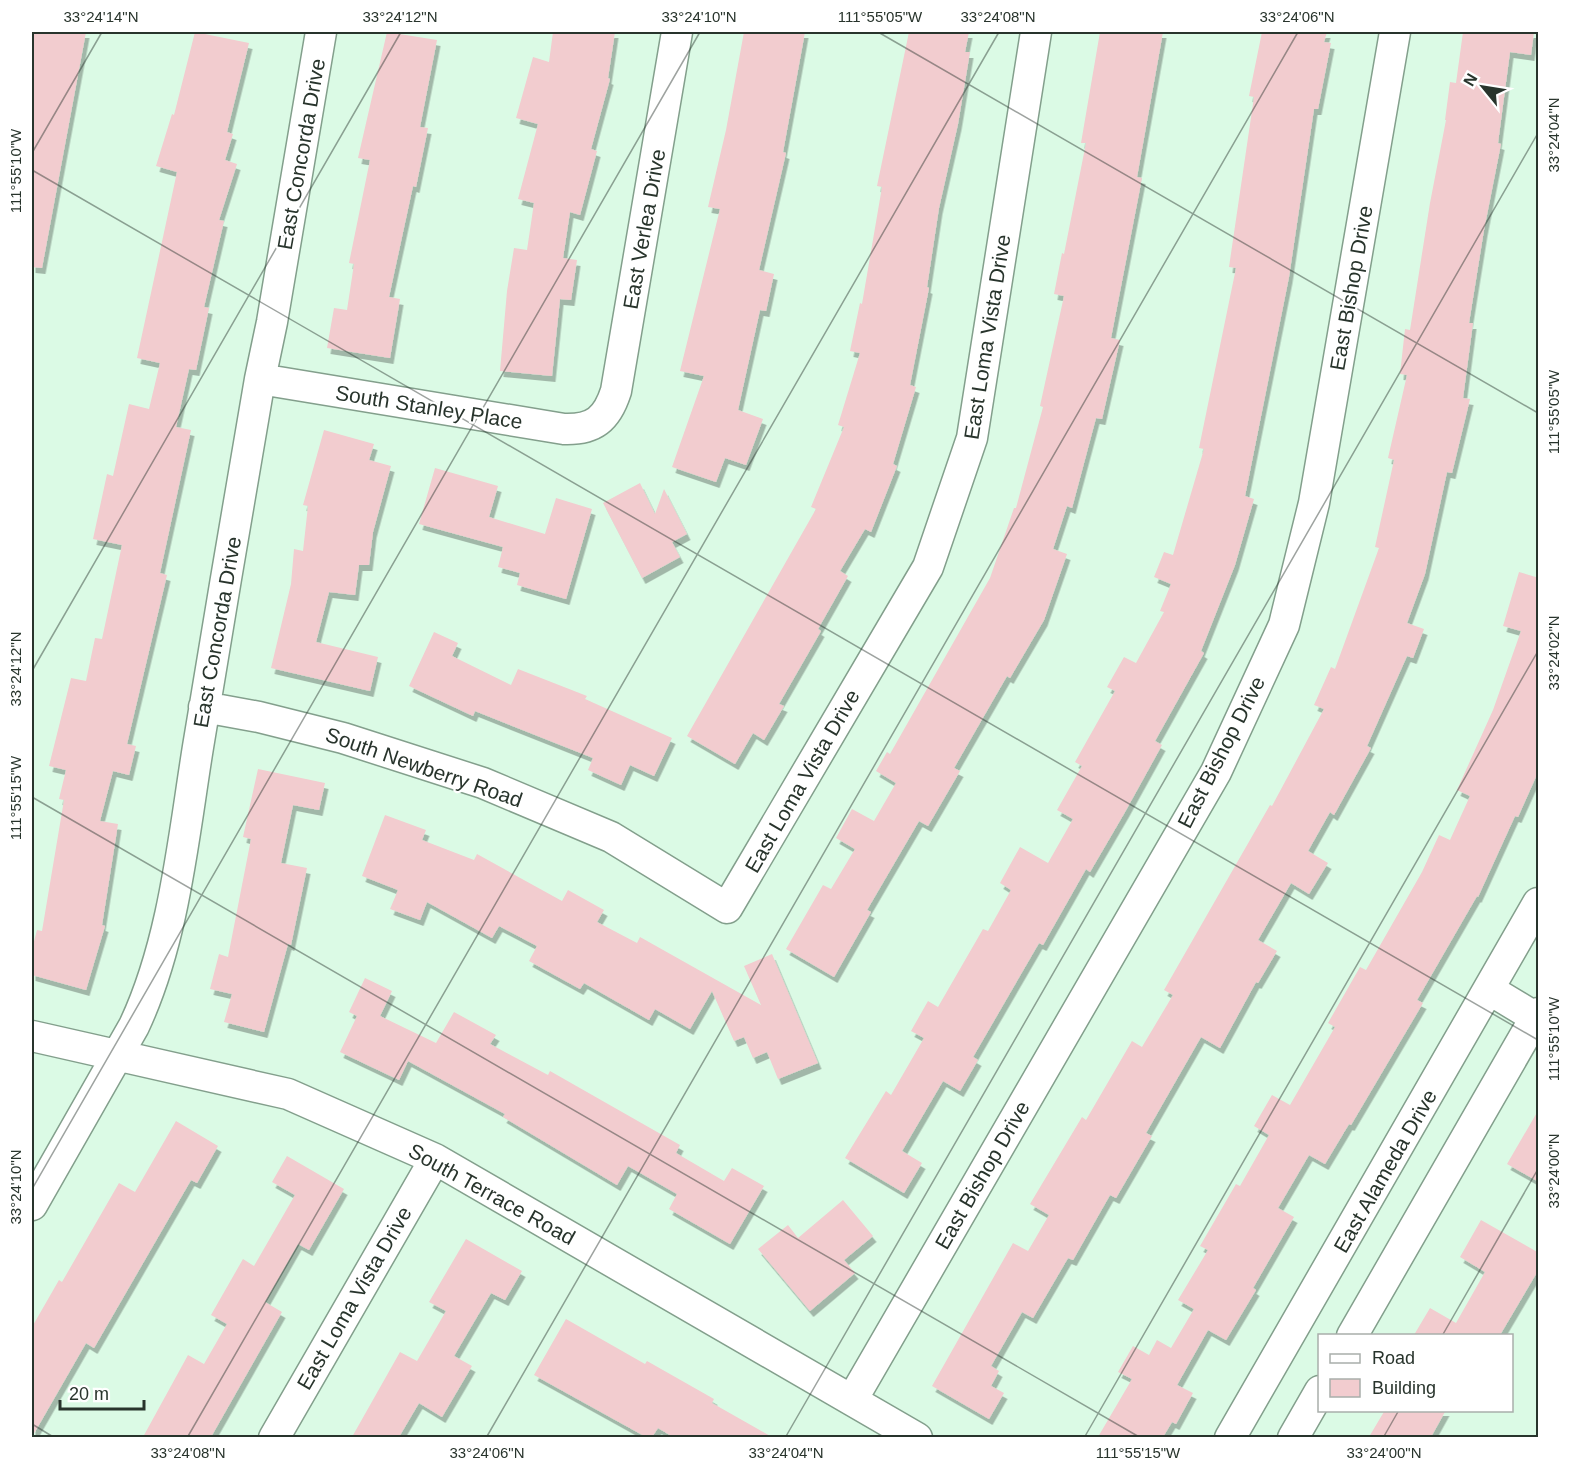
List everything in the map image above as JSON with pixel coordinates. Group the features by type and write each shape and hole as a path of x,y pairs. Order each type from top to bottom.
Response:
{"street":[{"name":"East Concorda Drive","path":"32,1205 145,1002 163,945 321,32"},
{"name":"East Verlea Drive","path":"598,422 606,413 616,391 677,32"},
{"name":"East Loma Vista Drive","path":"728,908 928,567 972,438 1036,32"},
{"name":"East Bishop Drive","path":"852,1400 1216,772 1284,625 1314,503 1395,32"},
{"name":"South Stanley Place","path":"260,379 564,429 587,428 598,422"},
{"name":"South Newberry Road","path":"204,707 343,738 483,783 610,837 728,908"},
{"name":"East Alameda Drive","path":"1230,1437 1539,903"},
{"path":"1353,1334 1538,1016 1490,990"},
{"name":"South Terrace Road","path":"32,1036 288,1094 435,1159 917,1437"},
{"name":"East Loma Vista Drive","path":"273,1437 435,1159"},
{"path":"1293,1437 1318,1394"}],"building":[{"path":"32,32 86,32 42,268 32,267"},
{"path":"195,32 249,43 227,132 233,134 225,160 237,164 219,220 224,221 204,307 209,308 196,370 189,369 176,427 191,430 160,573 167,575 127,744 136,746 129,775 113,771 100,821 118,824 102,925 105,926 86,990 32,975 32,949 37,930 42,931 64,800 59,799 66,770 49,766 71,678 86,681 95,638 102,639 122,545 93,539 107,474 113,476 129,404 149,409 160,363 137,358 177,172 156,166 172,114 174,115"},
{"path":"387,32 437,40 420,127 428,128 389,297 400,299 390,358 327,348 334,308 347,310 354,264 349,263 370,160 358,158"},
{"path":"553,32 615,32 608,78 610,79 591,149 597,151 580,215 570,212 563,258 577,260 571,300 560,299 552,376 500,371 507,291 514,248 527,250 534,203 518,199 538,124 516,118 533,57 549,62"},
{"path":"744,32 805,32 783,152 786,153 759,270 774,274 766,311 760,310 738,410 763,419 746,465 725,458 716,482 672,467 704,376 680,371 720,209 708,207 726,130"},
{"path":"909,32 969,32 965,52 970,52 958,124 939,208 927,287 929,288 910,385 916,387 893,464 897,466 871,532 865,529 840,571 848,576 818,629 821,631 779,704 784,706 764,740 753,733 735,764 687,736 816,509 811,507 844,427 838,425 860,353 850,351 860,303 862,304 882,187 877,186"},
{"path":"1100,32 1163,32 1137,177 1142,178 1111,338 1120,340 1102,419 1096,418 1072,508 1067,506 1053,549 1067,554 1044,620 1010,678 1007,676 954,768 960,771 928,826 919,821 867,910 871,912 834,977 786,949 823,885 831,889 855,849 836,838 852,809 874,821 896,783 876,771 887,752 890,754 990,578 1014,508 1016,508 1043,407 1040,406 1064,296 1054,294 1086,143 1081,143"},
{"path":"1262,32 1327,32 1324,42 1331,43 1318,109 1314,109 1289,277 1245,496 1254,499 1235,565 1201,651 1204,653 1155,741 1162,745 1125,812 1090,872 1086,869 1043,945 1039,943 973,1057 978,1060 960,1091 943,1081 902,1151 922,1163 904,1193 845,1158 886,1091 891,1095 924,1038 911,1031 928,1001 938,1007 983,929 988,931 1011,890 1000,883 1020,847 1048,863 1073,819 1057,810 1082,766 1075,762 1115,691 1107,687 1124,657 1136,663 1164,612 1160,611 1171,584 1154,577 1164,552 1173,555 1204,449 1199,448 1236,268 1229,267 1254,97 1249,96"},
{"path":"1463,32 1534,32 1531,55 1510,52 1498,143 1501,144 1469,323 1473,323 1463,398 1470,399 1452,473 1447,472 1425,574 1407,623 1424,629 1413,658 1407,656 1367,746 1371,748 1334,815 1330,812 1308,851 1328,863 1309,894 1291,883 1258,940 1277,951 1258,983 1256,982 1220,1048 1201,1037 1146,1133 1152,1136 1116,1198 1110,1195 1073,1260 1068,1258 1033,1318 1022,1312 991,1366 999,1371 991,1386 1004,1393 989,1419 932,1386 1013,1243 1028,1251 1049,1215 1030,1204 1082,1117 1086,1120 1132,1041 1142,1047 1173,995 1164,990 1270,805 1272,806 1324,709 1314,705 1331,667 1335,669 1379,548 1375,547 1394,460 1388,458 1407,375 1400,374 1405,329 1410,330 1446,120 1450,82 1456,83"},
{"path":"324,430 374,444 369,460 391,466 373,532 369,565 359,565 355,595 329,592 316,642 378,657 370,691 271,668 291,584 294,549 303,551 308,506 303,505"},
{"path":"435,468 498,486 489,517 545,534 556,498 592,509 566,599 517,585 520,573 498,567 503,547 419,524"},
{"path":"640,483 655,514 664,489 687,534 672,542 680,557 642,578 603,503"},
{"path":"1519,572 1539,578 1539,770 1518,817 1515,816 1478,897 1417,1000 1423,1003 1351,1125 1349,1124 1325,1164 1309,1155 1278,1208 1294,1217 1253,1288 1256,1290 1226,1340 1208,1330 1177,1385 1193,1393 1176,1424 1172,1422 1163,1437 1098,1437 1132,1379 1118,1372 1133,1346 1149,1355 1157,1340 1171,1348 1194,1309 1178,1300 1208,1250 1200,1246 1236,1184 1240,1186 1269,1135 1254,1126 1272,1095 1290,1105 1335,1027 1328,1023 1360,967 1366,970 1422,872 1439,835 1450,840 1470,796 1457,790 1493,710 1521,631 1503,626"},
{"path":"434,632 458,643 452,656 511,685 518,669 587,696 585,699 672,738 654,776 630,765 621,785 588,770 593,758 475,711 473,716 409,686"},
{"path":"258,769 325,783 319,810 293,805 281,863 307,868 291,945 288,944 264,1032 224,1022 232,994 210,989 219,954 228,957 251,839 243,837"},
{"path":"385,815 426,830 422,840 474,860 477,854 562,901 568,890 604,910 597,922 637,943 640,937 761,1005 744,966 772,954 818,1063 778,1079 767,1052 753,1058 744,1037 734,1041 712,991 690,1029 655,1009 649,1020 584,983 580,989 529,961 537,946 499,926 492,938 427,902 420,920 390,909 398,890 362,876"},
{"path":"365,978 392,991 380,1016 436,1043 454,1012 496,1035 490,1044 548,1075 550,1071 680,1145 676,1153 724,1181 732,1168 764,1186 730,1244 669,1209 677,1194 628,1166 617,1185 503,1117 505,1114 408,1061 399,1080 340,1052 357,1016 349,1012"},
{"path":"1539,1109 1539,1182 1507,1164"},
{"path":"176,1121 218,1146 197,1183 191,1180 94,1348 86,1343 32,1437 32,1327 59,1280 62,1282 119,1183 135,1192"},
{"path":"287,1156 344,1189 309,1250 298,1244 265,1302 282,1312 211,1437 143,1437 188,1355 204,1364 227,1324 211,1315 243,1259 254,1266 295,1195 272,1182"},
{"path":"843,1200 873,1236 844,1260 855,1273 810,1311 758,1249 788,1225 798,1238"},
{"path":"1481,1220 1539,1253 1539,1269 1501,1334 1415,1334 1430,1308 1456,1323 1485,1272 1460,1257"},
{"path":"466,1239 522,1271 505,1300 491,1293 454,1356 472,1366 442,1417 419,1403 399,1437 352,1437 400,1352 417,1361 446,1311 429,1302"},
{"path":"566,1319 645,1364 647,1361 714,1399 712,1403 772,1437 673,1437 658,1428 652,1437 646,1437 534,1375"},
{"path":"1384,1412 1445,1412 1431,1437 1369,1437"}]}
